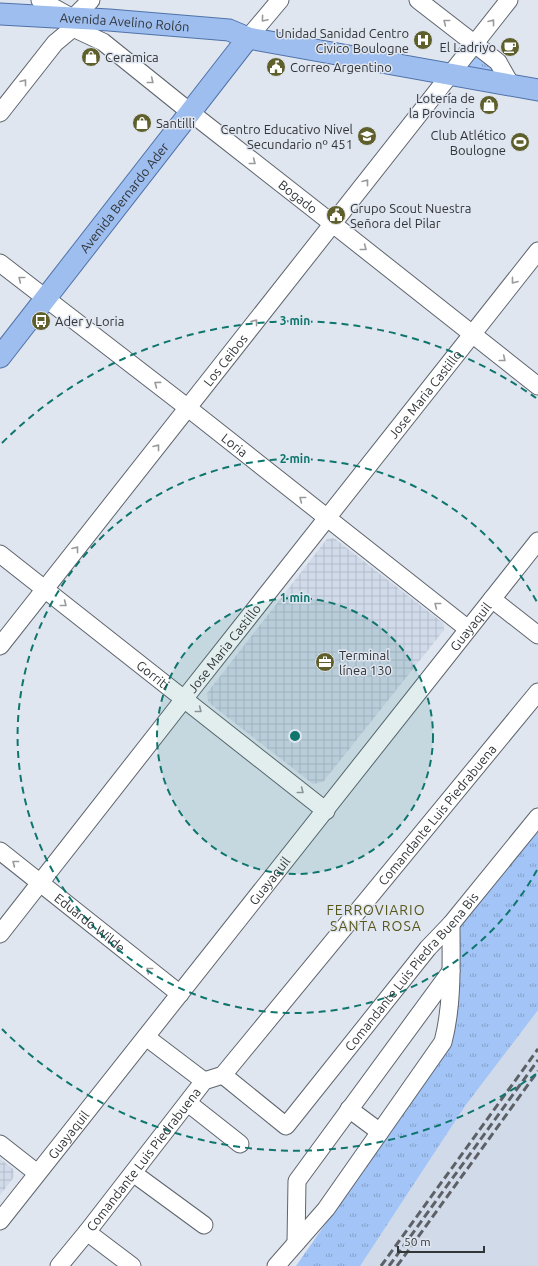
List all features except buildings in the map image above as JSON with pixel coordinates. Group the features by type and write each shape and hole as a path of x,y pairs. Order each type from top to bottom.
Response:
{"main road":[{"name":"Avenida Avelino Rolón","path":"0,14 226,41 248,38 538,90"},
{"name":"Avenida Avelino Rolón","path":"0,24 73,23"},
{"name":"Avenida Bernardo Ader","path":"0,357 248,38"}],"street":[{"name":"Bogado","path":"40,0 103,42 538,386"},
{"path":"0,113 91,0"},
{"path":"248,38 280,0"},
{"path":"418,0 498,62 511,85"},
{"name":"Los Ceibos","path":"0,646 509,0"},
{"name":"Jose Maria Castillo","path":"0,934 538,251"},
{"name":"Loria","path":"0,263 188,408 468,629"},
{"name":"Guayaquil","path":"0,1221 326,811 538,541"},
{"name":"Gorriti","path":"0,554 326,811"},
{"path":"492,599 538,635"},
{"name":"Comandante Luis Piedrabuena","path":"59,1266 204,1081 223,1075 538,692"},
{"name":"Comandante Luis Piedra Buena Bis","path":"223,1075 286,1126 428,948 450,924 538,817"},
{"name":"Eduardo Wilde","path":"0,851 180,994"},
{"path":"276,1266 326,1209 443,1042 447,1028 451,970 450,924"},
{"path":"296,1243 297,1181 451,970"},
{"path":"146,1037 204,1081"},
{"path":"188,1103 240,1144"},
{"path":"349,1109 380,1132"},
{"path":"0,1144 37,1173"},
{"path":"133,1173 204,1226"},
{"path":"87,1232 132,1266"}],"shaded area":[{"name":"Terminal línea 130","path":"334,538 443,623 444,630 323,782 313,784 208,702 207,693 327,539"},
{"path":"538,826 538,1266 296,1266 452,1043 461,921"},
{"path":"0,1159 13,1169 14,1177 0,1195"}],"green space":[{"path":"475,44 511,85 451,74"},
{"path":"538,829 538,1010 465,1106 360,1266 296,1266 452,1043 461,921"}],"railway":[{"path":"381,1266 538,1049"},
{"path":"389,1266 538,1060"},
{"path":"397,1266 538,1071"}],"place":[{"name":"Unidad Sanidad Centro Civico Boulogne","path":"423,40"},
{"name":"El Ladriyo","path":"510,47"},
{"name":"Ceramica","path":"91,57"},
{"name":"Correo Argentino","path":"276,67"},
{"name":"Lotería de la Provincia","path":"489,105"},
{"name":"Santilli","path":"142,123"},
{"name":"Centro Educativo Nivel Secundario nº 451","path":"367,136"},
{"name":"Club Atlético Boulogne","path":"520,142"},
{"name":"Grupo Scout Nuestra Señora del Pilar","path":"336,215"},
{"name":"Ader y Loria","path":"41,321"},
{"name":"Terminal línea 130","path":"325,662"}],"district":[{"name":"FERROVIARIO SANTA ROSA","path":"376,918"}]}
